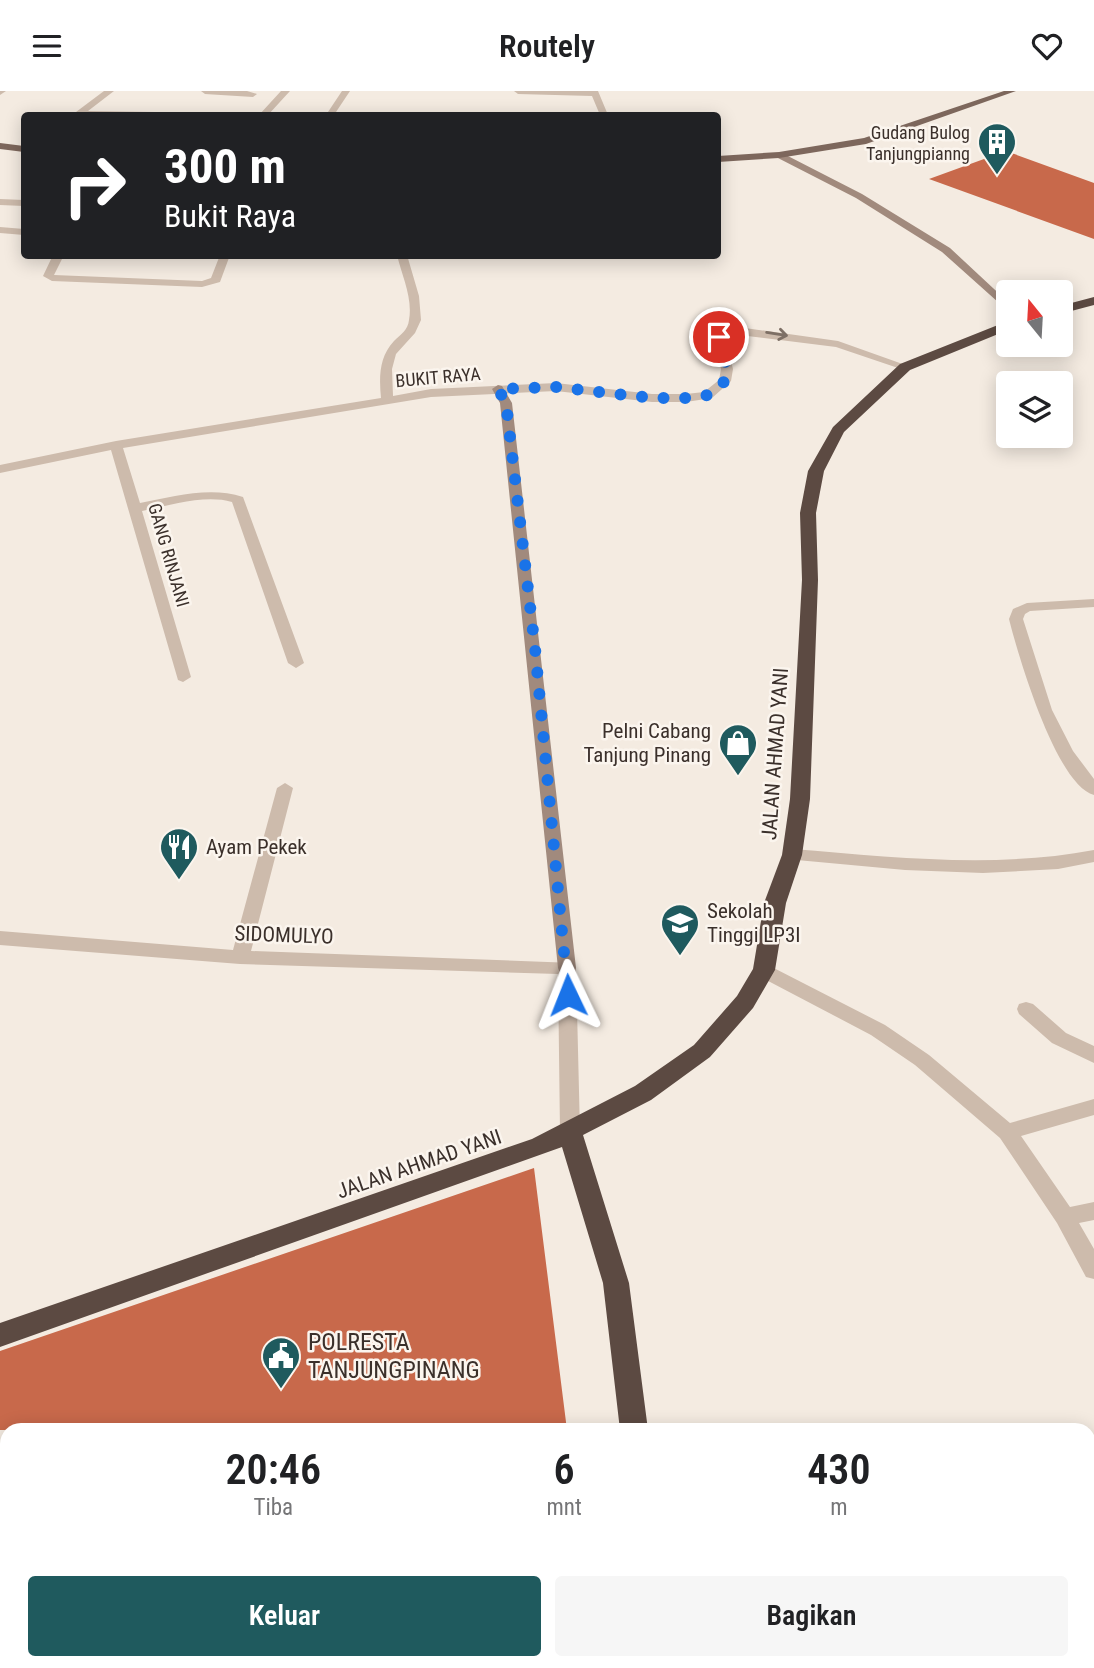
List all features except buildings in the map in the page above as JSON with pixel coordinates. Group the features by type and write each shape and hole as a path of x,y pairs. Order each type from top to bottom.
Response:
{"highway":[{"path":"1073,308 1092,304"},
{"name":"JALAN AHMAD YANI","path":"0,1335 122,1290 508,1159 570,1132 643,1093 702,1051 745,1002 764,970 775,903 792,855 800,799 810,580 808,513 816,471 838,430 905,367 996,330"},
{"path":"570,1132 616,1283 633,1423"}],"main road":[{"path":"721,159 779,155 866,141 1012,91"},
{"path":"0,146 21,149"}],"street":[{"path":"80,112 110,91"},
{"path":"205,91 253,94"},
{"path":"265,112 286,91"},
{"path":"332,112 346,91"},
{"path":"519,91 595,93 603,112"},
{"path":"779,155 859,195 946,250 996,297"},
{"path":"0,202 21,203"},
{"path":"1,230 21,232"},
{"path":"57,259 49,272 48,276 52,278 202,284 216,280 224,259"},
{"path":"387,399 385,379 388,358 397,344 412,331 416,319 416,306 403,259"},
{"name":"BUKIT RAYA","path":"0,469 116,445 431,393 556,387 652,398 708,395 725,381 727,369 719,337 728,331 738,330 838,344 905,367"},
{"path":"498,389 506,403 535,648 567,968 570,1132"},
{"name":"GANG RINJANI","path":"116,445 183,677"},
{"path":"136,508 230,495 238,501 296,663"},
{"path":"1094,603 1027,607 1018,612 1016,619 1036,694 1076,770 1094,790"},
{"path":"1076,770 1094,766"},
{"path":"240,957 285,788"},
{"path":"792,855 990,867 1030,867 1094,856"},
{"name":"SIDOMULYO","path":"0,938 240,957 567,968"},
{"path":"764,970 878,1030 922,1061 1007,1132 1065,1217 1094,1271"},
{"path":"1026,1009 1059,1038 1094,1055"},
{"path":"1007,1132 1094,1107"},
{"path":"1065,1217 1094,1212"}],"place":[{"name":"Gudang Bulog Tanjungpianng","path":"997,176"},
{"name":"Pelni Cabang Tanjung Pinang","path":"738,777"},
{"name":"Ayam Pekek","path":"179,881"},
{"name":"Sekolah Tinggi LP3I","path":"680,957"},
{"name":"POLRESTA TANJUNGPINANG","path":"281,1390"}],"route":[{"path":"568,995 535,648 506,403 498,389 556,387 652,398 708,395 725,381 727,369 719,337"}]}
